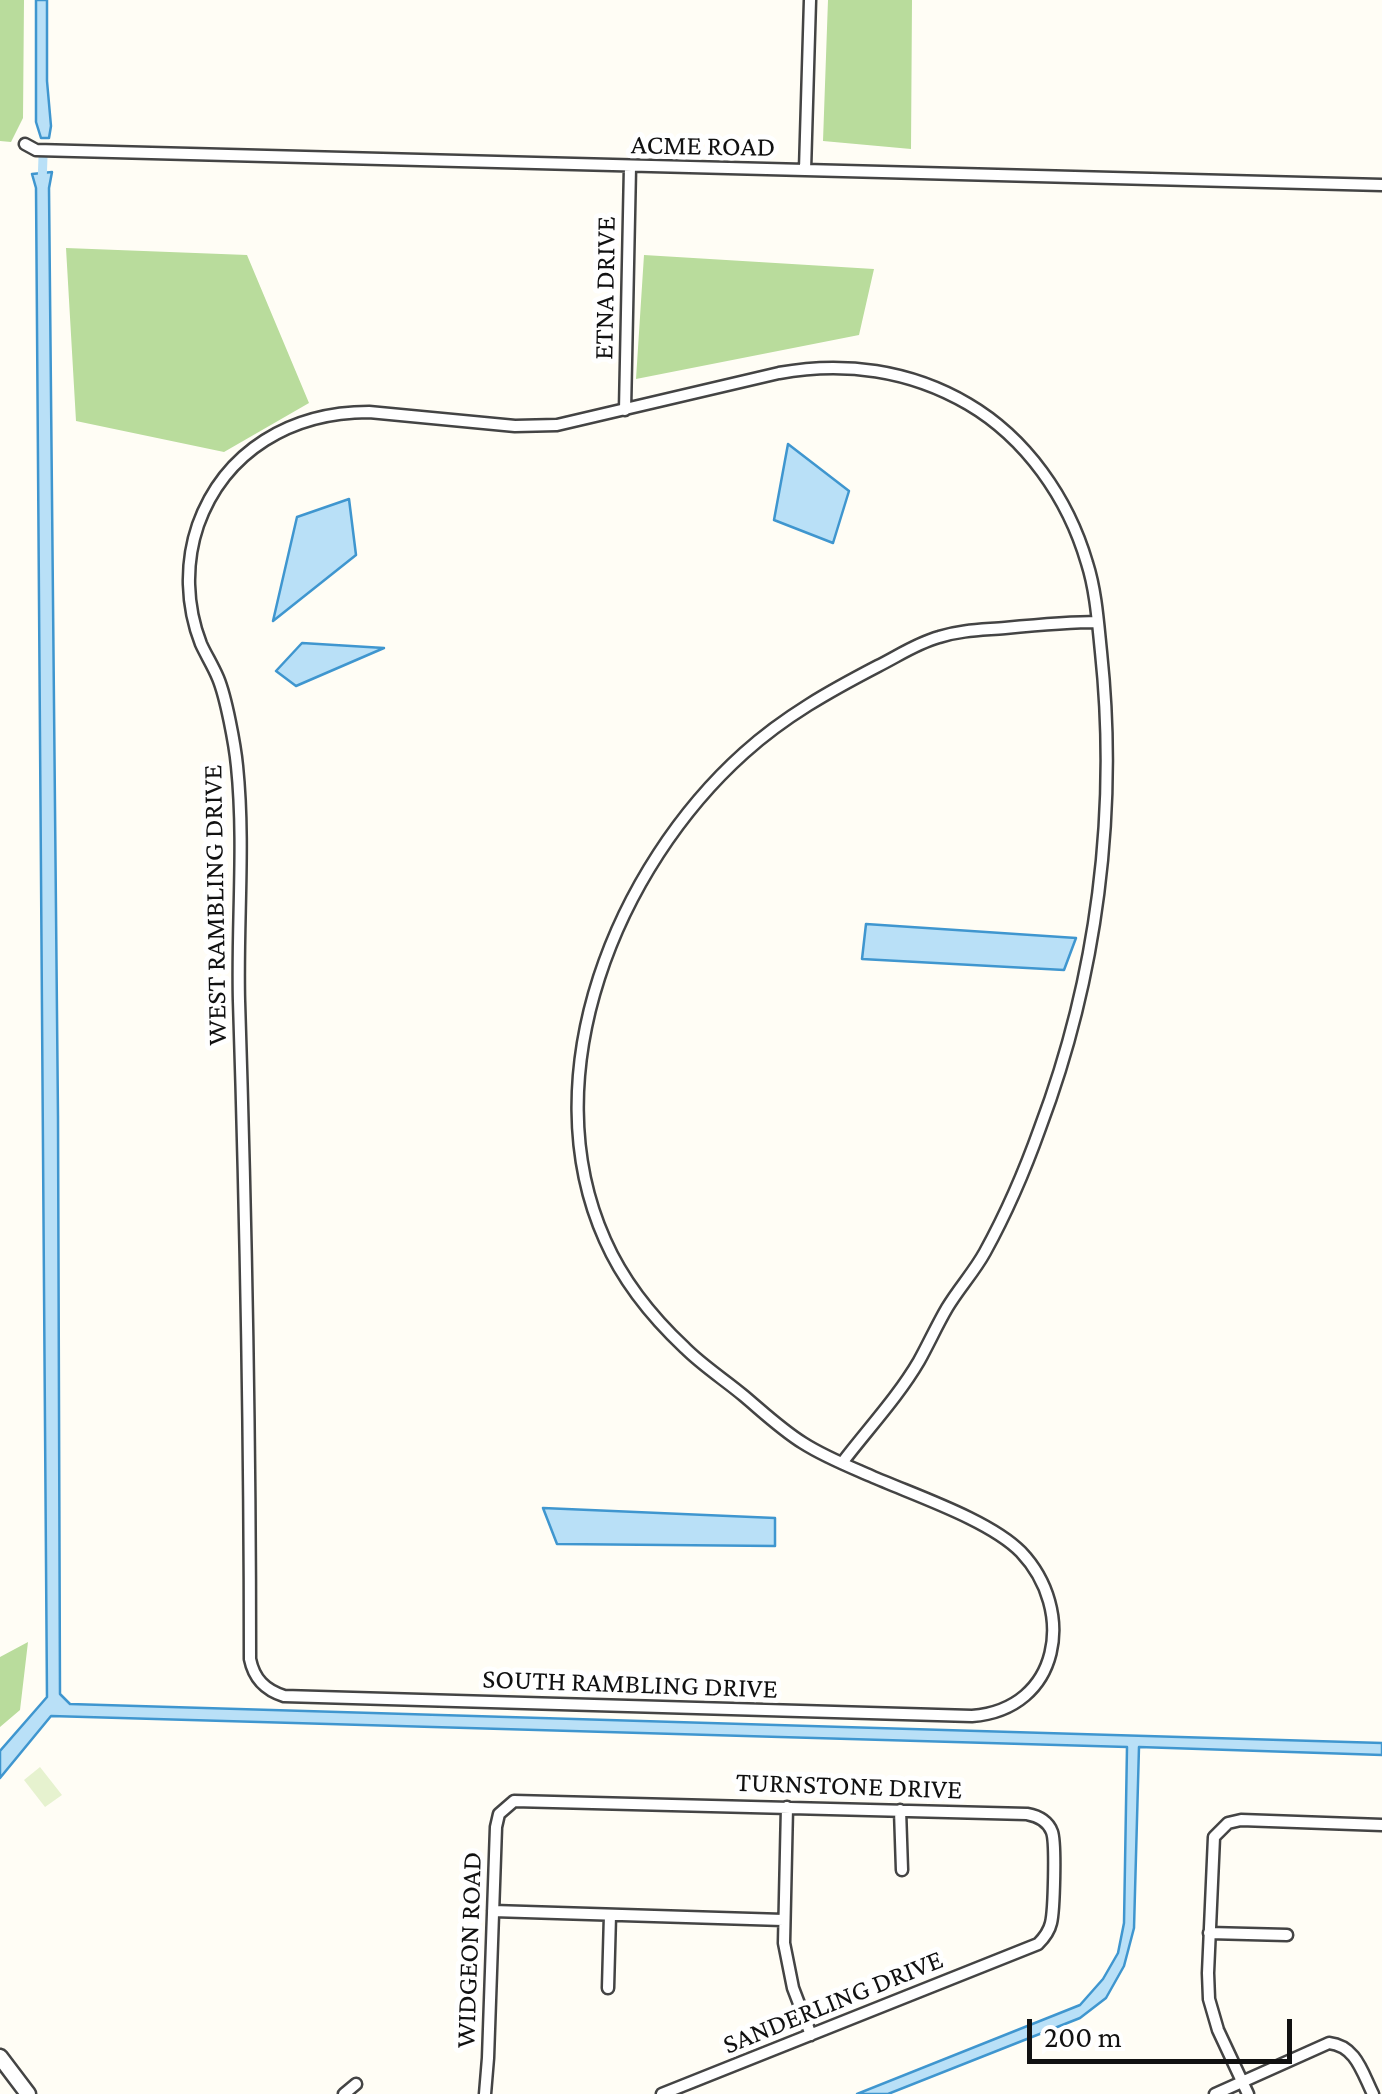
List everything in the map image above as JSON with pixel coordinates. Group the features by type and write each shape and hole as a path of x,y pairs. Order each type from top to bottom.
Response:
{"street":[{"path":"806,170 810,0"},
{"name":"ACME ROAD","path":"24,144 36,150 1382,185"},
{"name":"ETNA DRIVE","path":"625,410 630,167"},
{"name":"WEST RAMBLING DRIVE","path":"250,1651 239,990 240,822 235,752 219,680 199,640 190,599 190,559 198,525 217,488 250,451 279,432 318,417 369,412 540,426 573,422 778,373 857,368 933,386 979,410 1031,456 1069,519 1083,551 1098,622 1106,735 1104,828 1092,933 1070,1036 1036,1140 984,1253 940,1320 918,1364 842,1463"},
{"path":"842,1463 804,1444 773,1422 688,1351 654,1317 606,1242 586,1178 578,1109 583,1041 600,972 640,883 673,832 720,776 795,713 850,679 937,637 971,629 1098,622"},
{"name":"SOUTH RAMBLING DRIVE","path":"250,1651 251,1666 260,1682 277,1694 290,1696 972,1716 1004,1710 1030,1692 1047,1667 1054,1636 1048,1598 1025,1556 988,1528 842,1463"},
{"name":"TURNSTONE DRIVE","path":"503,1808 520,1800 1039,1817 1054,1838 1051,1923 1042,1940 1020,1952"},
{"path":"787,1807 787,1966 811,2035"},
{"name":"WIDGEON ROAD","path":"484,2094 496,1826 503,1808"},
{"path":"900,1810 902,1870"},
{"path":"1248,2094 1214,2018 1208,1986 1212,1844 1217,1832 1228,1823 1241,1820 1382,1825"},
{"path":"493,1912 784,1920"},
{"path":"608,1988 610,1915"},
{"path":"1209,1932 1287,1935"},
{"name":"SANDERLING DRIVE","path":"662,2094 1020,1952"},
{"path":"1215,2094 1322,2044 1336,2043 1352,2053 1372,2094"},
{"path":"0,2057 28,2094"},
{"path":"344,2094 356,2084"}],"green space":[{"path":"0,0 24,0 23,118 11,142 0,141"},
{"path":"828,0 912,0 911,149 823,141"},
{"path":"66,248 247,255 309,403 224,452 76,421"},
{"path":"644,255 874,269 859,335 636,379"},
{"path":"28,1642 20,1710 0,1727 0,1657"},
{"path":"40,1767 62,1795 45,1807 24,1780"}],"water":[{"path":"36,0 47,0 49,138 41,138 36,122"},
{"path":"52,172 49,188 60,1694 70,1704 1382,1743 1382,1755 1139,1747 1134,1928 1124,1966 1106,1998 1080,2018 888,2094 857,2094 1080,2005 1103,1979 1118,1953 1124,1923 1127,1747 51,1716 0,1778 0,1751 47,1697 36,188 32,174"},
{"path":"788,444 849,491 833,543 774,520"},
{"path":"349,499 356,555 273,621 297,517"},
{"path":"302,643 384,648 296,686 276,671"},
{"path":"866,924 1076,938 1064,970 862,959"},
{"path":"543,1508 775,1518 775,1546 557,1544"}],"waterway":[{"path":"42,184 43,157"}]}
